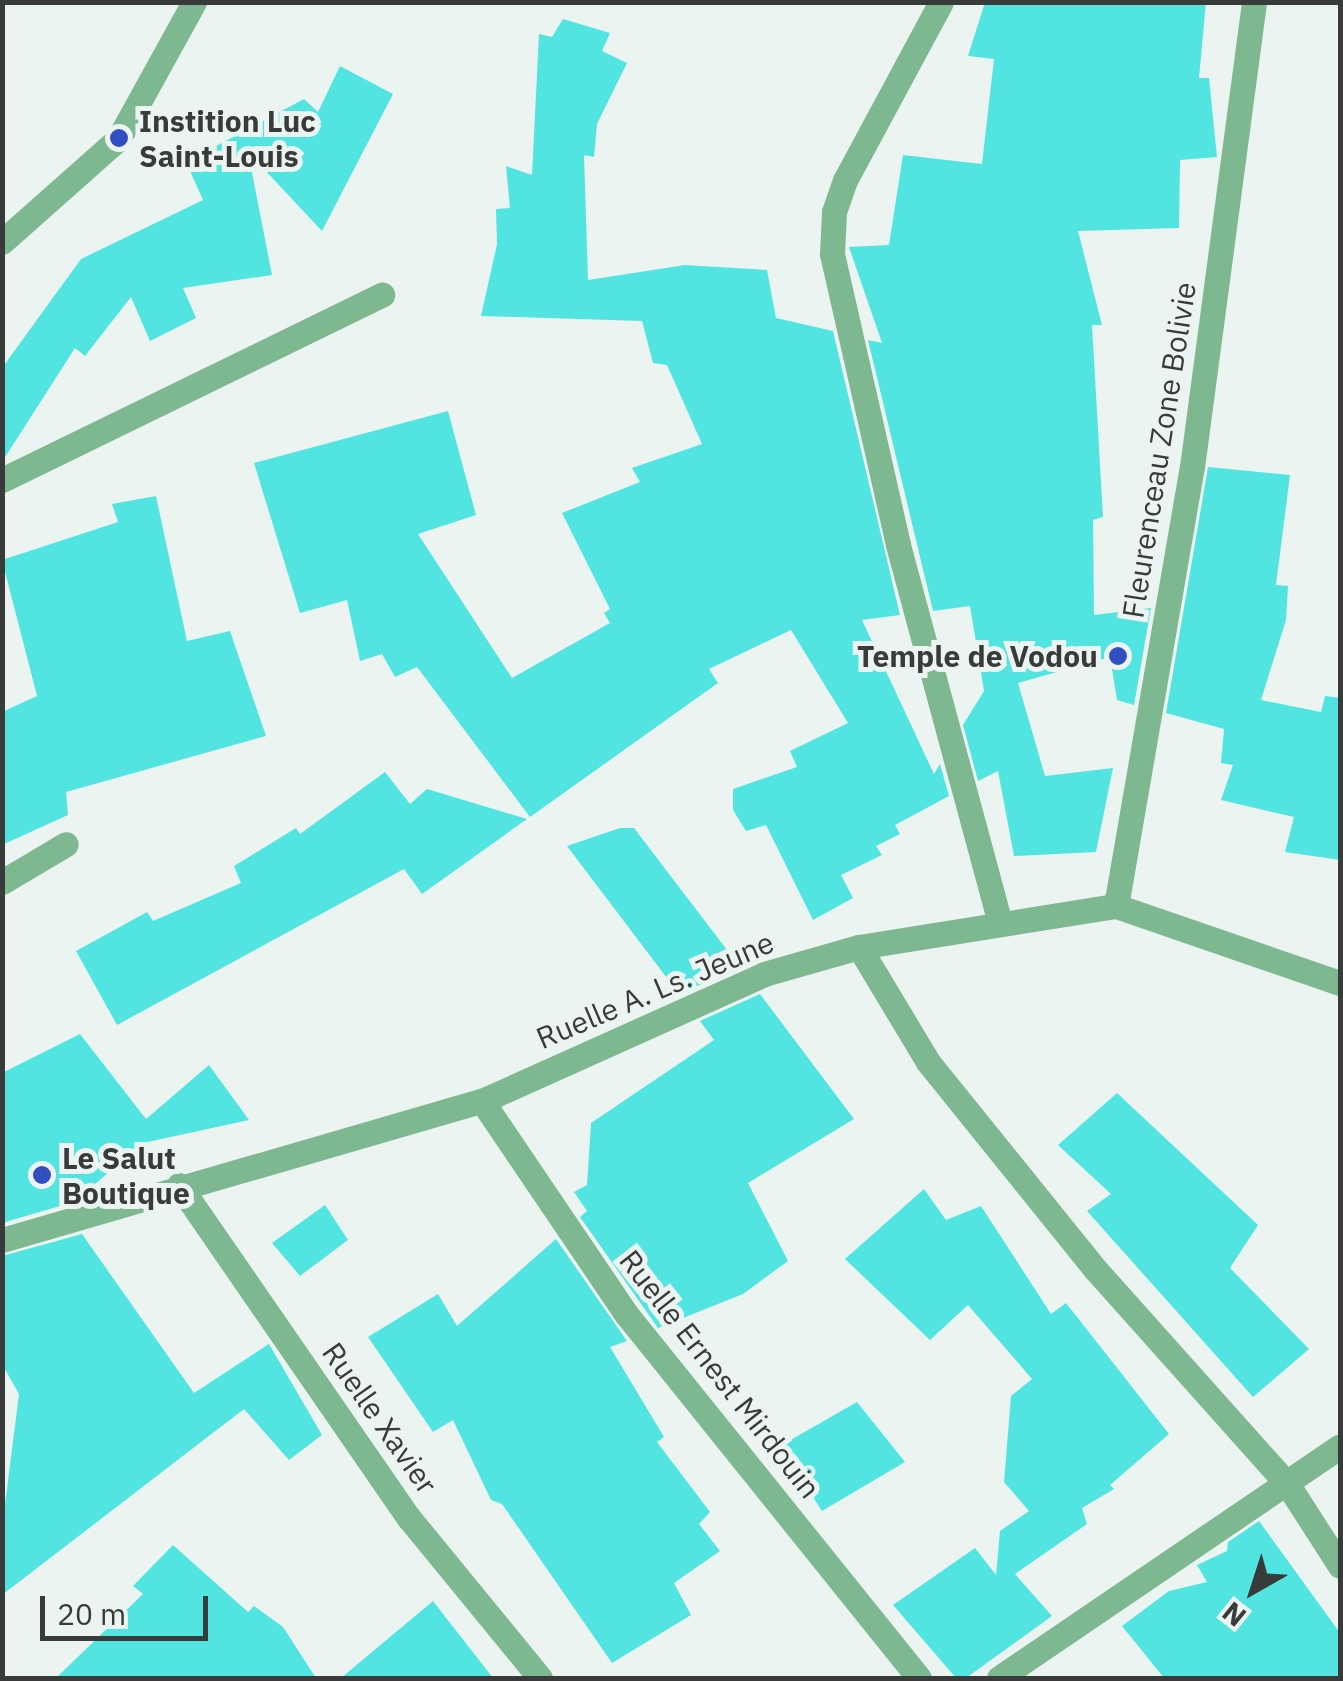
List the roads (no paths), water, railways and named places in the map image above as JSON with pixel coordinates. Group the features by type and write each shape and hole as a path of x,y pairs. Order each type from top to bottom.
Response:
{"street":[{"path":"2,242 119,138 194,2"},
{"path":"941,2 846,180 834,212 832,254 902,564 1000,924"},
{"name":"Fleurenceau Zone Bolivie","path":"1116,906 1192,466 1254,2"},
{"path":"2,480 382,295"},
{"path":"2,882 66,844"},
{"name":"Ruelle A. Ls. Jeune","path":"2,1240 482,1101 764,974 859,947 1116,906 1340,983"},
{"path":"859,947 940,1076 1095,1270 1288,1485 1340,1566"},
{"name":"Ruelle Ernest Mirdouin","path":"482,1101 627,1315 919,1678"},
{"name":"Ruelle Xavier","path":"180,1186 408,1518 540,1678"},
{"path":"998,1678 1288,1485 1340,1446"}],"place":[{"name":"Instition Luc Saint-Louis","path":"119,138"},
{"name":"Temple de Vodou","path":"1118,656"},
{"name":"Le Salut Boutique","path":"42,1175"}]}
